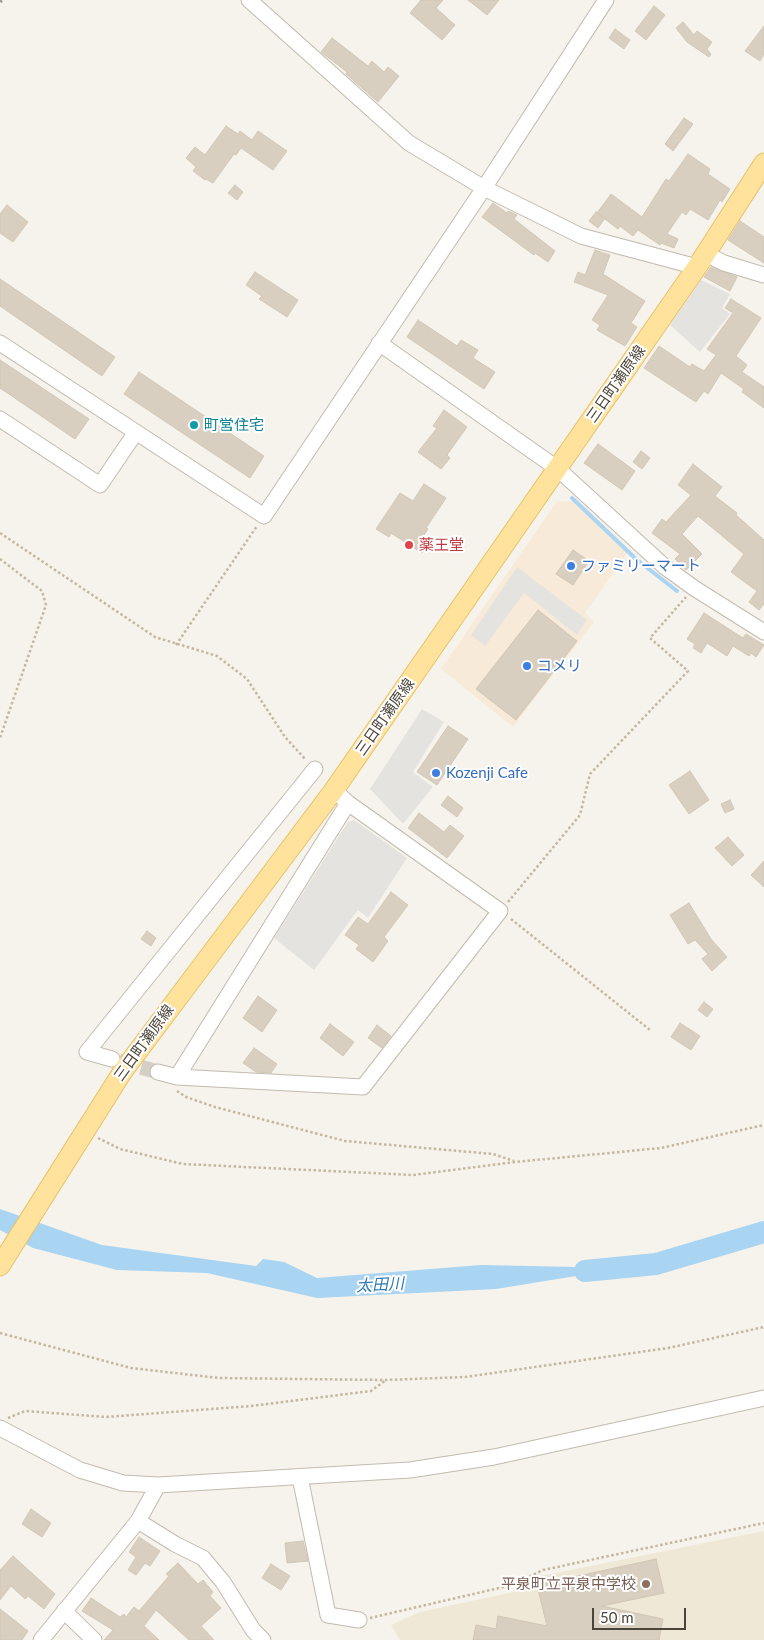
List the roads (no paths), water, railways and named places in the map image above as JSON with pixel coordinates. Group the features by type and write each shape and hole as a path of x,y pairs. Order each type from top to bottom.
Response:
{"main road":[{"name":"三日町瀬原線","path":"0,1266 74,1146 134,1056 334,790 702,260 764,163"}],"street":[{"path":"249,0 409,143 484,188 581,236 724,263 764,275"},
{"path":"0,343 264,516 484,188 606,0"},
{"path":"379,343 558,469 666,567 694,588 764,632"},
{"path":"0,419 100,485 136,432"},
{"path":"112,1058 87,1052 315,769"},
{"path":"158,1072 177,1077 363,1087 500,911 348,803 334,790"},
{"path":"177,1077 348,803"},
{"path":"0,1428 80,1470 123,1483 158,1485 410,1470 494,1457 764,1398"},
{"path":"300,1477 328,1615 359,1620"},
{"path":"41,1640 138,1521 158,1485"},
{"path":"138,1521 175,1544 203,1558 223,1582 253,1630 263,1640"},
{"path":"64,1611 94,1640"}],"water":[{"path":"0,1209 102,1245 256,1266 263,1259 284,1262 317,1278 481,1265 625,1268 496,1289 317,1298 207,1273 117,1270 33,1248 0,1230"}],"waterway":[{"path":"572,498 636,559 677,591"},
{"name":"太田川","path":"585,1271 656,1264 764,1232"}],"tunnel":[{"path":"119,1061 158,1072"}],"place":[{"name":"町営住宅","path":"194,425"},
{"name":"薬王堂","path":"409,545"},
{"name":"ファミリーマート","path":"571,566"},
{"name":"コメリ","path":"527,666"},
{"name":"Kozenji Cafe","path":"436,773"},
{"name":"平泉町立平泉中学校","path":"646,1584"}]}
